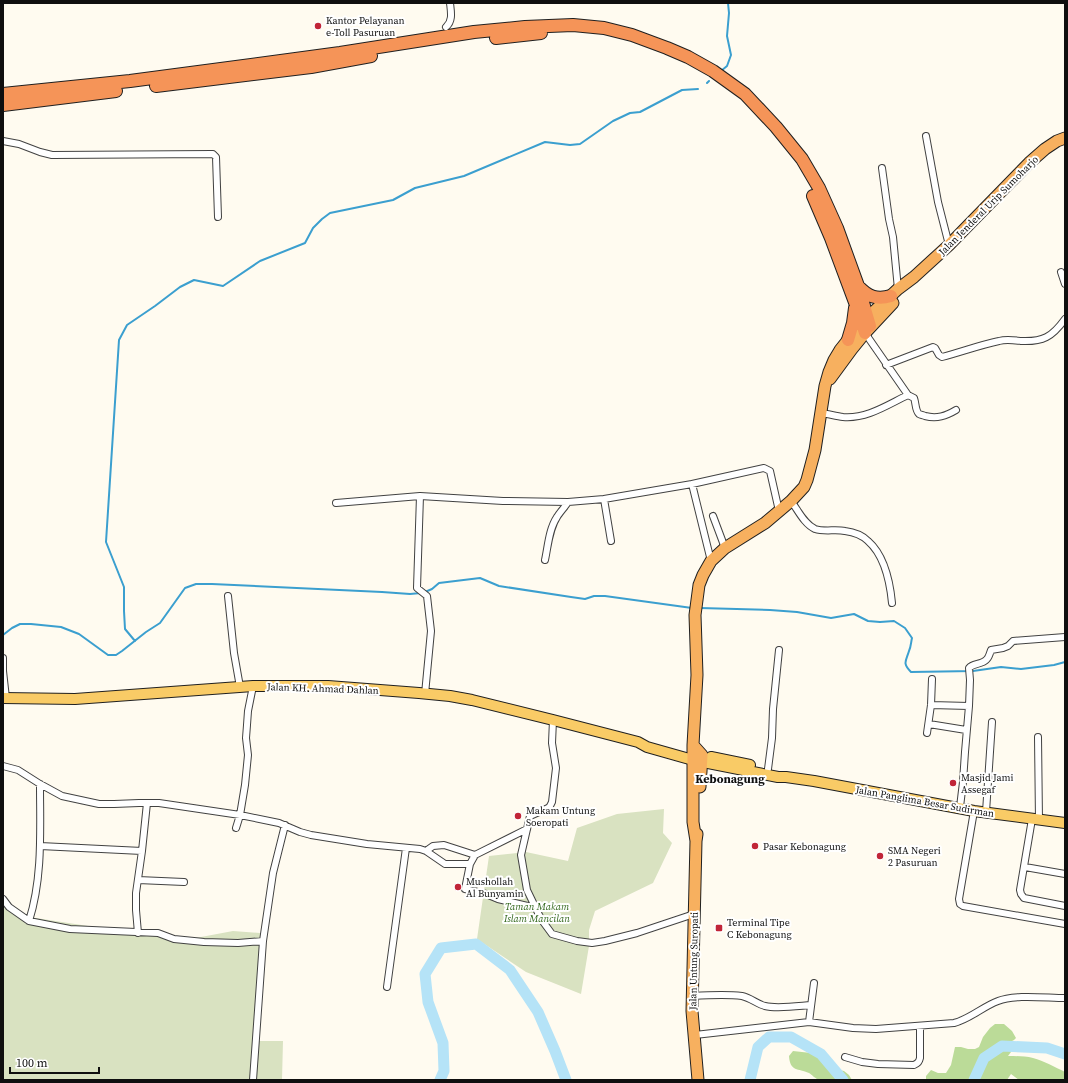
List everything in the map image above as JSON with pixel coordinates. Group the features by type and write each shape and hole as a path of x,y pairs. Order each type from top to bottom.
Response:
{"highway":[{"path":"3,94 130,81 340,53 474,32 524,27 573,25 604,28 632,35 688,57 713,71 745,94 776,127 802,159 819,188 837,228 858,286 866,325"},
{"path":"3,105 311,67 448,43 563,32 582,32 618,38 670,57 694,68 712,79 743,103 766,125 794,160 808,183 831,238 856,305 866,325"},
{"name":"Jalan Jenderal Urip Sumoharjo","path":"825,386 866,325 895,292 949,245 1029,163 1046,149 1065,138"},
{"name":"Jalan Jenderal Urip Sumoharjo","path":"697,755 695,616 699,585 711,560 725,548 765,523 791,501 804,487 815,450 825,386 834,360 848,340 894,303 914,277"},
{"path":"858,286 863,292 877,298 885,297 895,292"},
{"path":"848,340 856,305"},
{"name":"Jalan Untung Suropati","path":"697,755 699,822 696,841 692,1011 698,1080"}],"main road":[{"name":"Jalan KH. Ahmad Dahlan","path":"4,698 81,698 253,686 328,686 425,694 472,700 638,742 648,741 697,755"},
{"name":"Jalan Panglima Besar Sudirman","path":"697,755 778,771 786,777"},
{"name":"Jalan Panglima Besar Sudirman","path":"697,755 769,776 814,781 960,807 974,811 1065,823"}],"street":[{"path":"446,28 450,24 451,18 450,3"},
{"path":"926,136 938,202 949,245"},
{"path":"3,140 52,155 213,154 216,157 218,217"},
{"path":"882,168 894,243 895,292"},
{"path":"1060,272 1065,284"},
{"path":"886,365 933,347 942,357 1000,341 1038,340 1045,338 1058,329 1065,319"},
{"path":"866,325 886,365 908,395 914,398 917,412 921,415 935,418 956,410"},
{"path":"821,413 844,417 864,415 908,395"},
{"path":"336,503 420,496 503,501 568,502 604,499 692,484 764,468 770,471 772,476 779,511"},
{"path":"692,484 711,560"},
{"path":"420,496 417,588 427,596 431,631 425,694"},
{"path":"604,499 611,541"},
{"path":"791,501 808,525 815,529 845,531 860,535 867,540 878,555 887,575 892,603"},
{"path":"545,560 556,518 568,502"},
{"path":"713,516 725,548"},
{"path":"228,596 234,653 240,687"},
{"path":"960,807 969,706 969,671 971,666 985,661 991,650 1008,646 1013,641 1065,637"},
{"path":"768,769 779,650"},
{"path":"3,658 4,698"},
{"path":"927,733 931,705 932,680"},
{"path":"236,828 240,815 245,785 248,755 246,738 248,712 253,686"},
{"path":"931,705 969,706"},
{"path":"553,720 552,743 556,768 552,802 548,808 530,816 521,855 527,890 541,919 552,934 577,941 592,943 605,942 631,935 694,914"},
{"path":"986,812 992,722"},
{"path":"929,724 966,730"},
{"path":"1038,737 1036,819 1020,890 1024,898 1065,906"},
{"path":"3,766 18,770 62,796 99,804 159,803 240,815 285,825 311,835 426,851 445,864 470,864"},
{"path":"29,920 37,891 40,846 40,784"},
{"path":"138,933 136,893 147,803"},
{"path":"974,811 959,899 960,904 962,906 1065,924"},
{"path":"253,1080 263,941 274,868 285,825"},
{"path":"527,829 475,855 470,864 465,889 536,908"},
{"path":"426,851 434,846 444,845 475,855"},
{"path":"40,846 142,851"},
{"path":"387,987 406,848"},
{"path":"1025,866 1065,874"},
{"path":"138,880 184,882"},
{"path":"3,899 9,907 29,920 70,929 158,933 174,939 204,942 238,943 263,941"},
{"path":"809,1022 814,983"},
{"path":"693,996 741,996 768,1007 811,1005"},
{"path":"695,1036 809,1022 853,1028 876,1029 954,1024 985,1007 1006,998 1065,998"},
{"path":"845,1057 862,1062 878,1064 914,1065 920,1058 920,1026"}],"green space":[{"name":"Taman Makam Islam Mancilan","path":"664,809 663,833 672,843 653,883 595,911 589,930 589,946 581,994 526,972 477,939 489,856 526,852 568,861 577,828 617,814"},
{"path":"3,897 23,916 127,932 135,928 185,940 233,931 260,933 257,1041 283,1041 282,1080 3,1080"},
{"path":"995,1024 1004,1024 1012,1031 1016,1038 1010,1042 1011,1052 1008,1056 1030,1057 1045,1062 1065,1072 1065,1080 1019,1080 1011,1074 1007,1080 926,1080 926,1076 931,1070 938,1073 946,1073 951,1065 955,1047 975,1049 979,1047 983,1037"},
{"path":"816,1048 829,1057 839,1070 844,1071 852,1080 822,1081 809,1073 795,1069 791,1065 789,1056 793,1051 820,1054"}],"waterway":[{"path":"721,71 727,66 731,55 727,36 729,13 728,3"},
{"path":"135,641 125,629 124,587 106,542 119,340 127,325 180,287 194,280 223,286 260,261 305,243 313,228 330,213 393,200 415,188 464,176 545,142 570,145 580,144 613,121 630,113 640,112 682,90 698,89"},
{"path":"425,592 432,589 439,583 480,578 499,586 585,599 594,596 605,596 692,608"},
{"path":"3,635 20,624 61,627 79,634 108,655 116,655 160,623 185,588 196,584 410,594 421,593"},
{"path":"700,608 797,612 831,618 854,614 868,621 894,621 905,628 912,638 906,662 906,666 911,672 973,671 1001,667 1021,669 1054,665 1065,662"},
{"path":"440,1080 444,1071 443,1043 428,1002 425,974 441,948 476,944 510,970 538,1012 566,1080"},
{"path":"750,1080 758,1047 769,1037 791,1037 821,1054 843,1080"},
{"path":"974,1080 984,1058 1002,1046 1047,1048 1065,1054"}],"place":[{"name":"Kantor Pelayanan e-Toll Pasuruan","path":"318,26"},
{"name":"Masjid Jami Assegaf","path":"953,783"},
{"name":"Makam Untung Soeropati","path":"518,816"},
{"name":"Pasar Kebonagung","path":"755,846"},
{"name":"SMA Negeri 2 Pasuruan","path":"880,856"},
{"name":"Mushollah Al Bunyamin","path":"458,887"},
{"name":"Terminal Tipe C Kebonagung","path":"719,928"}],"district":[{"name":"Kebonagung","path":"730,779"}]}
